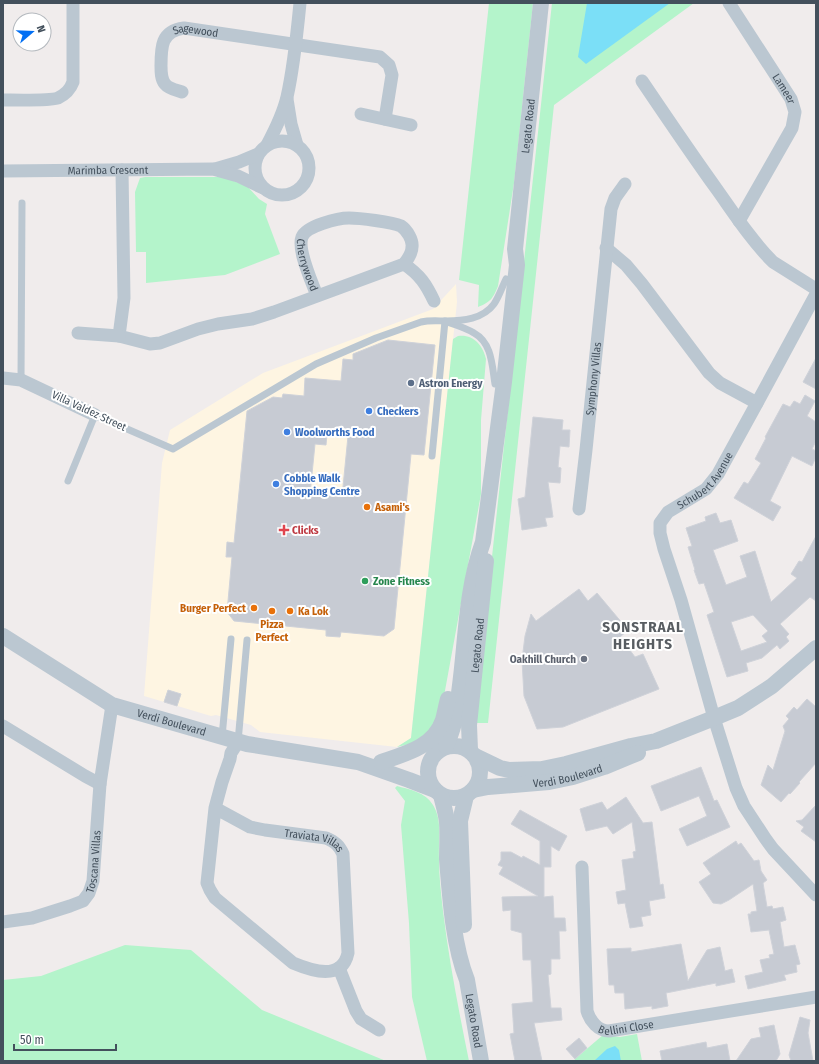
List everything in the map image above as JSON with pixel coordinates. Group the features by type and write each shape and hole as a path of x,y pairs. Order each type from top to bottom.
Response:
{"street":[{"path":"3,100 56,99 70,90 73,82 73,3"},
{"path":"263,150 279,141 292,143 303,151 309,166 305,182 300,188 294,193 286,196 278,196 270,193 258,182 254,168 255,161 263,150 278,122 287,98 300,3"},
{"name":"Legato Road","path":"446,746 454,724 462,672 463,646 477,558 483,542 504,382 516,272 516,248 541,3"},
{"name":"Lameer","path":"729,3 791,99 795,112 792,128 739,221"},
{"name":"Sagewood","path":"182,92 168,87 162,79 161,48 165,38 173,31 184,28 295,46 380,57 386,61 391,69 392,75 385,119"},
{"path":"642,81 739,221 773,262 816,289"},
{"path":"287,98 291,124 297,146"},
{"path":"361,114 411,125"},
{"name":"Marimba Crescent","path":"3,171 213,169 238,162 263,150"},
{"name":"Marimba Crescent","path":"213,169 238,176 263,188"},
{"path":"119,336 124,298 122,170"},
{"name":"Symphony Villas","path":"579,509 611,209 615,198 625,184"},
{"name":"Cherrywood","path":"78,333 119,336 150,344 160,343 198,329 218,324 252,319 274,312 404,264 409,257 412,247 406,231 400,226 349,218 337,219 306,231 302,237 300,246 317,296"},
{"name":"Legato Road","path":"496,437 493,406 506,279 509,261 516,248"},
{"path":"606,248 626,265 642,284 664,316 709,373 720,383 757,403"},
{"path":"404,264 421,277 427,285 434,301"},
{"name":"Schubert Avenue","path":"816,294 718,474 706,489 668,512 660,523 660,533 664,549 681,600 714,718 729,766 744,806 773,849 816,896"},
{"name":"Villa Valdez Street","path":"3,378 21,380 96,415"},
{"name":"Legato Road","path":"473,753 469,725 486,562 483,542"},
{"name":"Verdi Boulevard","path":"3,636 112,705 222,737 234,747 358,762 408,763 432,758"},
{"path":"381,762 409,753 421,747 436,734 443,721 457,658 463,646"},
{"name":"Verdi Boulevard","path":"473,753 491,765 500,768 509,770 542,769 656,741 738,708 772,686 816,648"},
{"name":"Toscana Villas","path":"3,922 32,918 70,906 83,901 89,893 93,881 100,784 112,705"},
{"path":"3,726 100,784"},
{"name":"Verdi Boulevard","path":"470,793 488,787 549,782 574,777 604,767 645,750 656,741"},
{"path":"446,746 462,746 473,753 480,764 481,772 477,785 470,793 455,799 438,793 430,784 428,776 428,768 432,758 439,750 446,746"},
{"path":"234,747 215,808 207,883 210,890 215,898 293,964 320,972 339,968 356,1011 361,1019 379,1030"},
{"name":"Verdi Boulevard","path":"358,762 409,780 438,793"},
{"name":"Legato Road","path":"438,793 446,821 447,858 458,947 462,969 467,980 481,1061"},
{"name":"Legato Road","path":"467,980 469,967 463,907 460,821 470,793"},
{"name":"Traviata Villas","path":"215,808 250,827 326,838 339,846 343,854 348,953 347,960 344,965 339,968"},
{"name":"Bellini Close","path":"582,867 587,1011 590,1019 602,1030 609,1031 816,997"}],"lane":[{"path":"21,380 22,202"},
{"path":"445,321 468,319 487,311 494,304 506,279"},
{"name":"Villa Valdez Street","path":"96,415 173,449 316,364 376,338 422,322 429,320 445,321"},
{"path":"445,321 474,333 485,342 489,350 495,384"},
{"path":"432,456 445,321"},
{"path":"68,481 96,415"},
{"path":"222,737 231,639"},
{"path":"234,747 247,640"}],"shaded area":[{"path":"456,284 457,302 411,738 397,747 260,732 251,725 216,715 211,716 144,696 162,463 170,430 263,373 433,309"}],"green space":[{"path":"489,3 533,3 514,183 498,286 491,299 478,307 479,285 459,280"},
{"path":"552,3 694,3 554,105 488,723 474,723"},
{"path":"223,177 247,186 259,199 267,204 265,214 280,254 225,275 146,283 146,252 136,252 135,192 140,178"},
{"path":"458,336 473,339 480,345 486,359 481,420 481,494 442,707 436,725 414,743 397,747 411,738 453,339"},
{"path":"397,786 412,790 426,797 433,805 438,818 439,872 445,930 469,1061 427,1061 412,997 409,923 401,825 405,801 395,788"},
{"path":"125,945 191,950 262,1010 386,1061 3,1061 3,980 41,976"},
{"path":"637,1034 642,1061 574,1061 603,1035 620,1037"}],"water":[{"path":"587,3 670,3 586,64 578,57"},
{"path":"615,1046 619,1050 621,1061 594,1061 607,1049"}],"building":[{"name":"Cobble Walk Shopping Centre","path":"388,340 435,345 424,455 411,454 394,629 384,636 341,632 340,637 326,636 326,630 234,621 227,612 232,557 226,557 227,542 234,543 247,411 273,397 282,398 283,394 304,396 305,378 341,381 343,359 353,360 353,354","holes":["327,434 348,436 342,497 310,494 315,444 326,445"]},
{"path":"816,358 816,389 803,382"},
{"path":"805,395 815,401 807,416 816,422 816,441 812,449 816,451 816,457 812,466 792,456 770,501 781,507 773,521 734,498 744,482 748,484 761,463 755,459 783,404 790,407 794,401 800,404"},
{"path":"533,417 563,420 562,430 570,430 569,447 560,446 558,467 561,468 560,483 548,482 553,517 545,518 547,526 522,530 518,499 525,497"},
{"path":"716,513 720,523 731,520 738,541 713,550 726,585 747,577 740,556 755,551 771,602 797,578 791,574 799,561 802,562 816,536 816,601 810,597 780,624 789,634 786,637 789,641 780,649 777,645 762,658 746,663 748,671 727,677 707,615 714,612 704,583 699,584 688,547 692,546 686,528 706,521 705,517","holes":["753,615 768,631 762,636 767,642 741,651 731,622"]},
{"name":"Oakhill Church","path":"579,589 588,601 597,593 628,630 620,637 635,657 643,654 659,689 563,727 537,729 524,696 522,660 525,636 531,614 536,621"},
{"path":"168,690 181,694 177,706 164,702"},
{"path":"807,699 816,707 816,763 799,782 800,783 781,802 761,785 768,765 773,770 785,731 783,726 789,719 786,716 794,707 797,710"},
{"path":"701,767 714,801 717,800 730,827 687,846 679,829 707,816 699,796 661,811 651,786"},
{"path":"626,797 643,823 652,822 660,885 663,884 665,898 649,901 651,915 641,917 643,926 630,928 625,903 618,904 616,892 626,890 622,860 634,858 633,852 636,851 632,822 613,834 607,826 586,831 580,809 602,802 607,810"},
{"path":"816,805 816,842 801,831 804,827 796,821 802,820"},
{"path":"520,810 567,836 559,851 551,846 551,867 544,867 544,897 553,896 554,918 565,918 566,931 559,931 560,959 551,959 551,974 548,975 551,1008 561,1008 562,1020 534,1023 542,1061 515,1061 510,1034 514,1033 512,1004 533,1002 531,960 523,960 522,933 511,930 511,910 503,911 502,897 538,896 499,874 503,867 498,865 501,860 501,852 511,852 522,858 523,856 540,865 540,841 511,824"},
{"path":"736,841 738,845 741,843 754,861 759,860 761,871 767,880 763,883 767,907 772,906 773,909 783,907 786,920 780,922 784,947 795,945 800,964 796,965 797,972 784,975 786,980 748,989 745,976 763,972 760,960 770,958 769,955 774,954 769,930 751,932 748,914 757,911 753,884 721,904 713,903 699,882 711,874 703,863"},
{"path":"681,944 688,981 707,950 720,947 725,971 732,969 735,982 716,986 716,983 666,993 668,1006 652,1009 652,1006 625,1009 624,993 615,993 614,985 609,985 607,949 631,948 631,952"},
{"path":"800,1017 810,1020 808,1033 813,1061 791,1061 789,1055"},
{"path":"774,1025 780,1054 776,1061 736,1061 751,1039 761,1037 759,1028"},
{"path":"579,1038 587,1048 575,1059 566,1049"},
{"path":"706,1042 707,1048 727,1044 730,1061 662,1061 660,1051"}],"place":[{"name":"Astron Energy","path":"411,383"},
{"name":"Checkers","path":"369,411"},
{"name":"Woolworths Food","path":"287,432"},
{"name":"Cobble Walk Shopping Centre","path":"276,484"},
{"name":"Asami's","path":"367,507"},
{"name":"Clicks","path":"284,530"},
{"name":"Zone Fitness","path":"365,581"},
{"name":"Burger Perfect","path":"254,608"},
{"name":"Pizza Perfect","path":"272,611"},
{"name":"Ka Lok","path":"290,611"},
{"name":"Oakhill Church","path":"584,659"}],"district":[{"name":"SONSTRAAL HEIGHTS","path":"643,636"}]}
